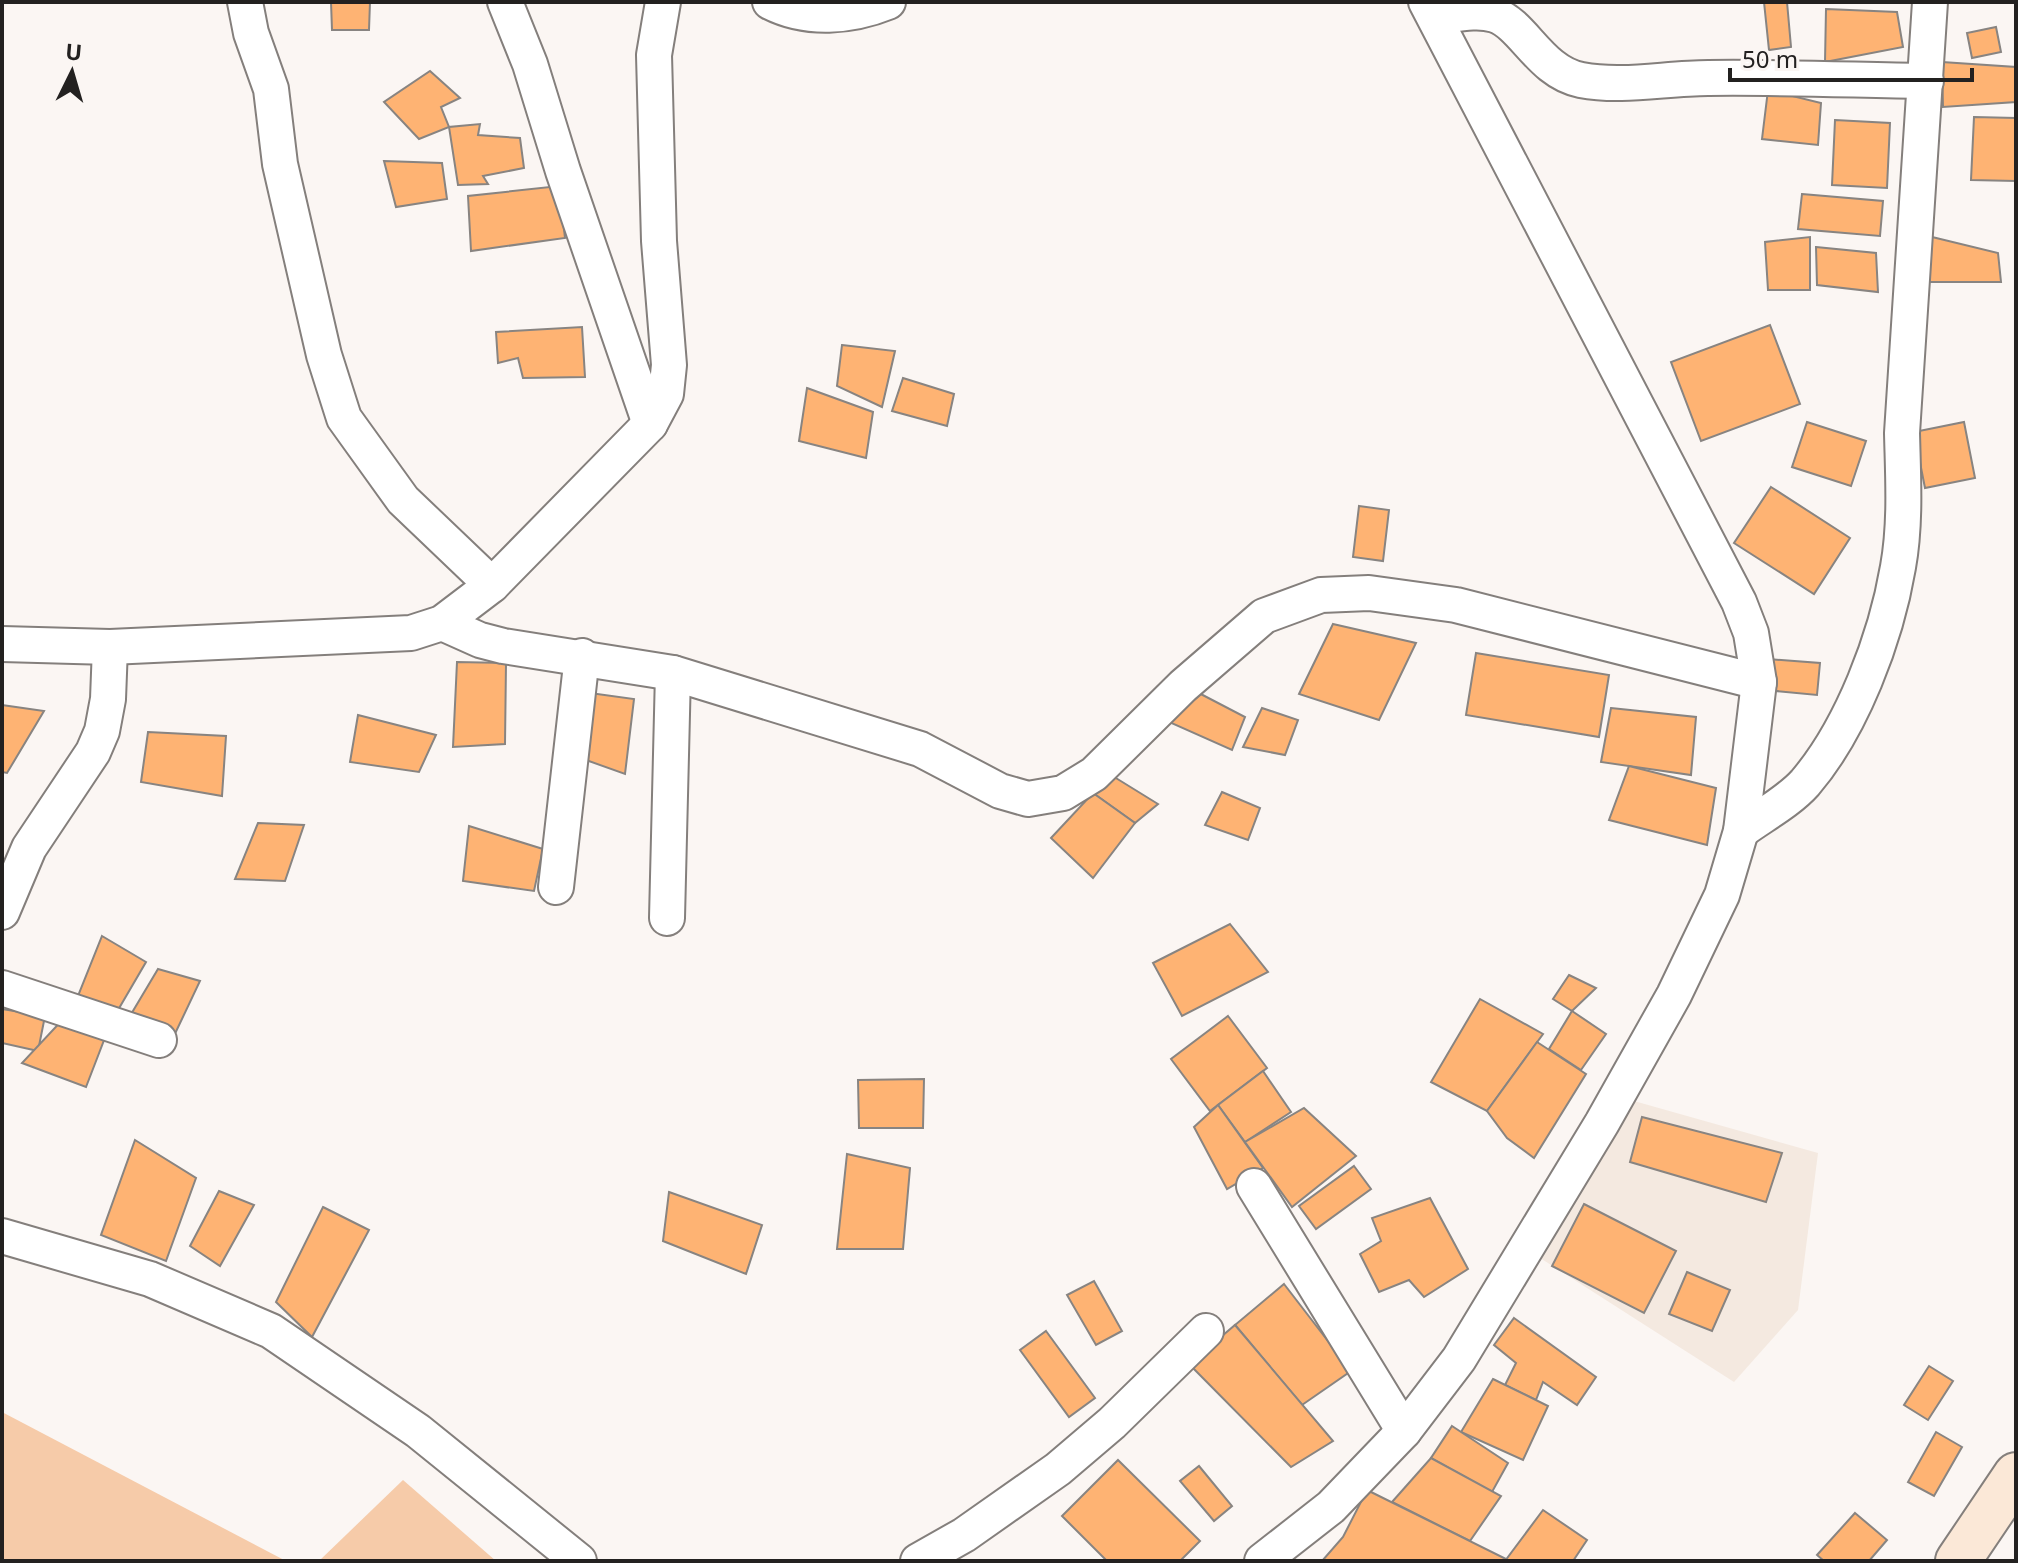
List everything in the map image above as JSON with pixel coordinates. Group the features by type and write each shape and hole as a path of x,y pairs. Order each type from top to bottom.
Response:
{"street":[{"path":"245,2 251,33 271,89 280,164 324,355 344,418 403,500 492,585"},
{"path":"505,2 530,64 568,186 650,424"},
{"path":"2,644 110,647 411,633 442,623 492,585 650,424 666,394 669,365 659,241 654,55 663,2"},
{"path":"770,2 810,14 840,14 871,9 888,2"},
{"path":"1741,831 1803,785 1842,731 1874,659 1899,566 1902,433 1930,2"},
{"path":"1262,1561 1331,1507 1404,1431 1459,1359 1602,1123 1674,995 1722,895 1741,831 1759,682 1751,633 1739,602 1430,10 1493,14 1505,20 1540,58 1579,80 1632,84 1704,78 1926,81"},
{"path":"442,623 480,640 503,646 582,656 673,673 920,749 1000,791 1028,799 1063,793 1094,774 1183,686 1264,616 1321,595 1369,593 1456,605 1759,682"},
{"path":"2,912 29,848 93,752 102,731 108,699 110,647"},
{"path":"556,887 582,656"},
{"path":"667,918 673,673"},
{"path":"2,988 159,1040"},
{"path":"1254,1186 1404,1431"},
{"path":"2,1236 150,1279 271,1331 418,1431 579,1561"},
{"path":"918,1561 964,1535 1058,1469 1112,1423 1206,1331"},
{"path":"1958,1561 2016,1475"}],"shaded area":[{"path":"1634,1101 1818,1153 1798,1310 1734,1382 1537,1256"},
{"path":"2,1412 286,1561 2,1561"},
{"path":"403,1480 496,1561 319,1561"}],"building":[{"path":"331,2 370,2 369,30 332,30"},
{"path":"1764,2 1787,2 1791,47 1769,50"},
{"path":"1826,9 1897,12 1903,47 1825,62"},
{"path":"1996,27 2001,52 1972,58 1967,33"},
{"path":"1942,62 2016,67 2016,102 1943,107"},
{"path":"430,71 460,98 441,107 449,127 419,139 384,102"},
{"path":"1768,90 1821,103 1818,145 1762,139"},
{"path":"1974,117 2016,118 2016,181 1971,180"},
{"path":"1835,120 1890,123 1887,188 1832,185"},
{"path":"480,124 478,135 520,138 524,168 483,176 488,184 458,185 449,127"},
{"path":"384,161 442,163 447,199 396,207"},
{"path":"559,186 565,238 471,251 468,196"},
{"path":"1802,194 1883,201 1880,236 1798,229"},
{"path":"1928,236 1998,253 2001,282 1927,282"},
{"path":"1810,237 1810,290 1768,290 1765,242"},
{"path":"1816,247 1876,253 1878,292 1817,285"},
{"path":"1770,325 1800,404 1701,441 1671,362"},
{"path":"582,327 585,377 523,378 518,358 498,363 496,332"},
{"path":"842,345 895,351 882,407 837,386"},
{"path":"903,378 954,394 947,426 892,411"},
{"path":"807,388 873,412 866,458 799,441"},
{"path":"1807,422 1866,441 1851,486 1792,467"},
{"path":"1964,422 1975,478 1925,488 1914,432"},
{"path":"1771,487 1850,538 1814,594 1734,543"},
{"path":"1359,506 1389,510 1383,561 1353,557"},
{"path":"1333,624 1416,643 1379,720 1299,694"},
{"path":"1476,653 1609,675 1599,737 1466,715"},
{"path":"1768,659 1820,663 1817,695 1766,690"},
{"path":"457,662 506,663 505,744 453,747"},
{"path":"1195,691 1245,717 1232,750 1169,722"},
{"path":"590,693 634,699 625,774 586,760"},
{"path":"2,705 44,711 7,773 2,772"},
{"path":"1262,708 1298,720 1285,755 1243,747"},
{"path":"1611,708 1696,717 1691,775 1601,762"},
{"path":"358,715 436,735 419,772 350,762"},
{"path":"148,732 226,736 222,796 141,782"},
{"path":"1629,766 1716,788 1707,845 1609,820"},
{"path":"1111,775 1158,804 1135,823 1093,793"},
{"path":"1222,792 1260,808 1248,840 1205,825"},
{"path":"1093,793 1135,823 1093,878 1051,838"},
{"path":"258,823 304,825 285,881 235,879"},
{"path":"469,826 543,849 534,891 463,881"},
{"path":"1230,924 1268,972 1182,1016 1153,963"},
{"path":"102,936 146,962 118,1010 78,996"},
{"path":"158,969 200,981 172,1040 124,1026"},
{"path":"1569,975 1596,988 1572,1011 1553,999"},
{"path":"1480,999 1543,1034 1487,1111 1431,1082"},
{"path":"2,1009 45,1016 38,1051 2,1043"},
{"path":"1572,1011 1606,1034 1581,1070 1549,1049"},
{"path":"66,1016 106,1035 86,1087 22,1063"},
{"path":"1228,1016 1267,1068 1210,1111 1171,1059"},
{"path":"1537,1042 1586,1074 1534,1158 1507,1138 1487,1111"},
{"path":"1263,1071 1291,1112 1245,1142 1218,1105"},
{"path":"924,1079 923,1128 859,1128 858,1080"},
{"path":"1218,1105 1263,1168 1227,1189 1194,1127"},
{"path":"1304,1108 1356,1156 1292,1207 1245,1142"},
{"path":"1642,1117 1782,1153 1766,1202 1630,1162"},
{"path":"135,1140 196,1178 166,1261 101,1235"},
{"path":"847,1154 910,1168 903,1249 837,1249"},
{"path":"1354,1166 1371,1189 1316,1229 1299,1206"},
{"path":"219,1191 254,1205 220,1266 190,1246"},
{"path":"669,1192 762,1225 746,1274 663,1241"},
{"path":"1430,1198 1468,1269 1424,1297 1409,1280 1379,1292 1360,1254 1381,1241 1372,1218"},
{"path":"1584,1204 1676,1251 1644,1313 1552,1266"},
{"path":"323,1207 369,1230 312,1337 276,1302"},
{"path":"1687,1272 1730,1290 1712,1331 1669,1314"},
{"path":"1094,1281 1122,1331 1096,1345 1067,1295"},
{"path":"1284,1284 1351,1371 1302,1405 1235,1325"},
{"path":"1514,1318 1596,1377 1577,1405 1543,1382 1536,1400 1505,1385 1516,1363 1494,1345"},
{"path":"1235,1325 1333,1441 1291,1467 1189,1364"},
{"path":"1046,1331 1095,1398 1069,1417 1020,1350"},
{"path":"1929,1366 1953,1381 1928,1420 1904,1405"},
{"path":"1493,1379 1548,1406 1523,1460 1461,1432"},
{"path":"1452,1426 1508,1463 1492,1492 1431,1458"},
{"path":"1936,1432 1962,1447 1934,1496 1908,1482"},
{"path":"1431,1458 1501,1496 1470,1541 1392,1502"},
{"path":"1118,1460 1200,1541 1180,1561 1107,1561 1062,1516"},
{"path":"1199,1466 1232,1506 1214,1521 1180,1481"},
{"path":"1367,1490 1505,1561 1322,1561 1343,1537"},
{"path":"1543,1510 1587,1540 1573,1561 1505,1561"},
{"path":"1855,1513 1887,1540 1869,1561 1824,1561 1817,1555"}]}
